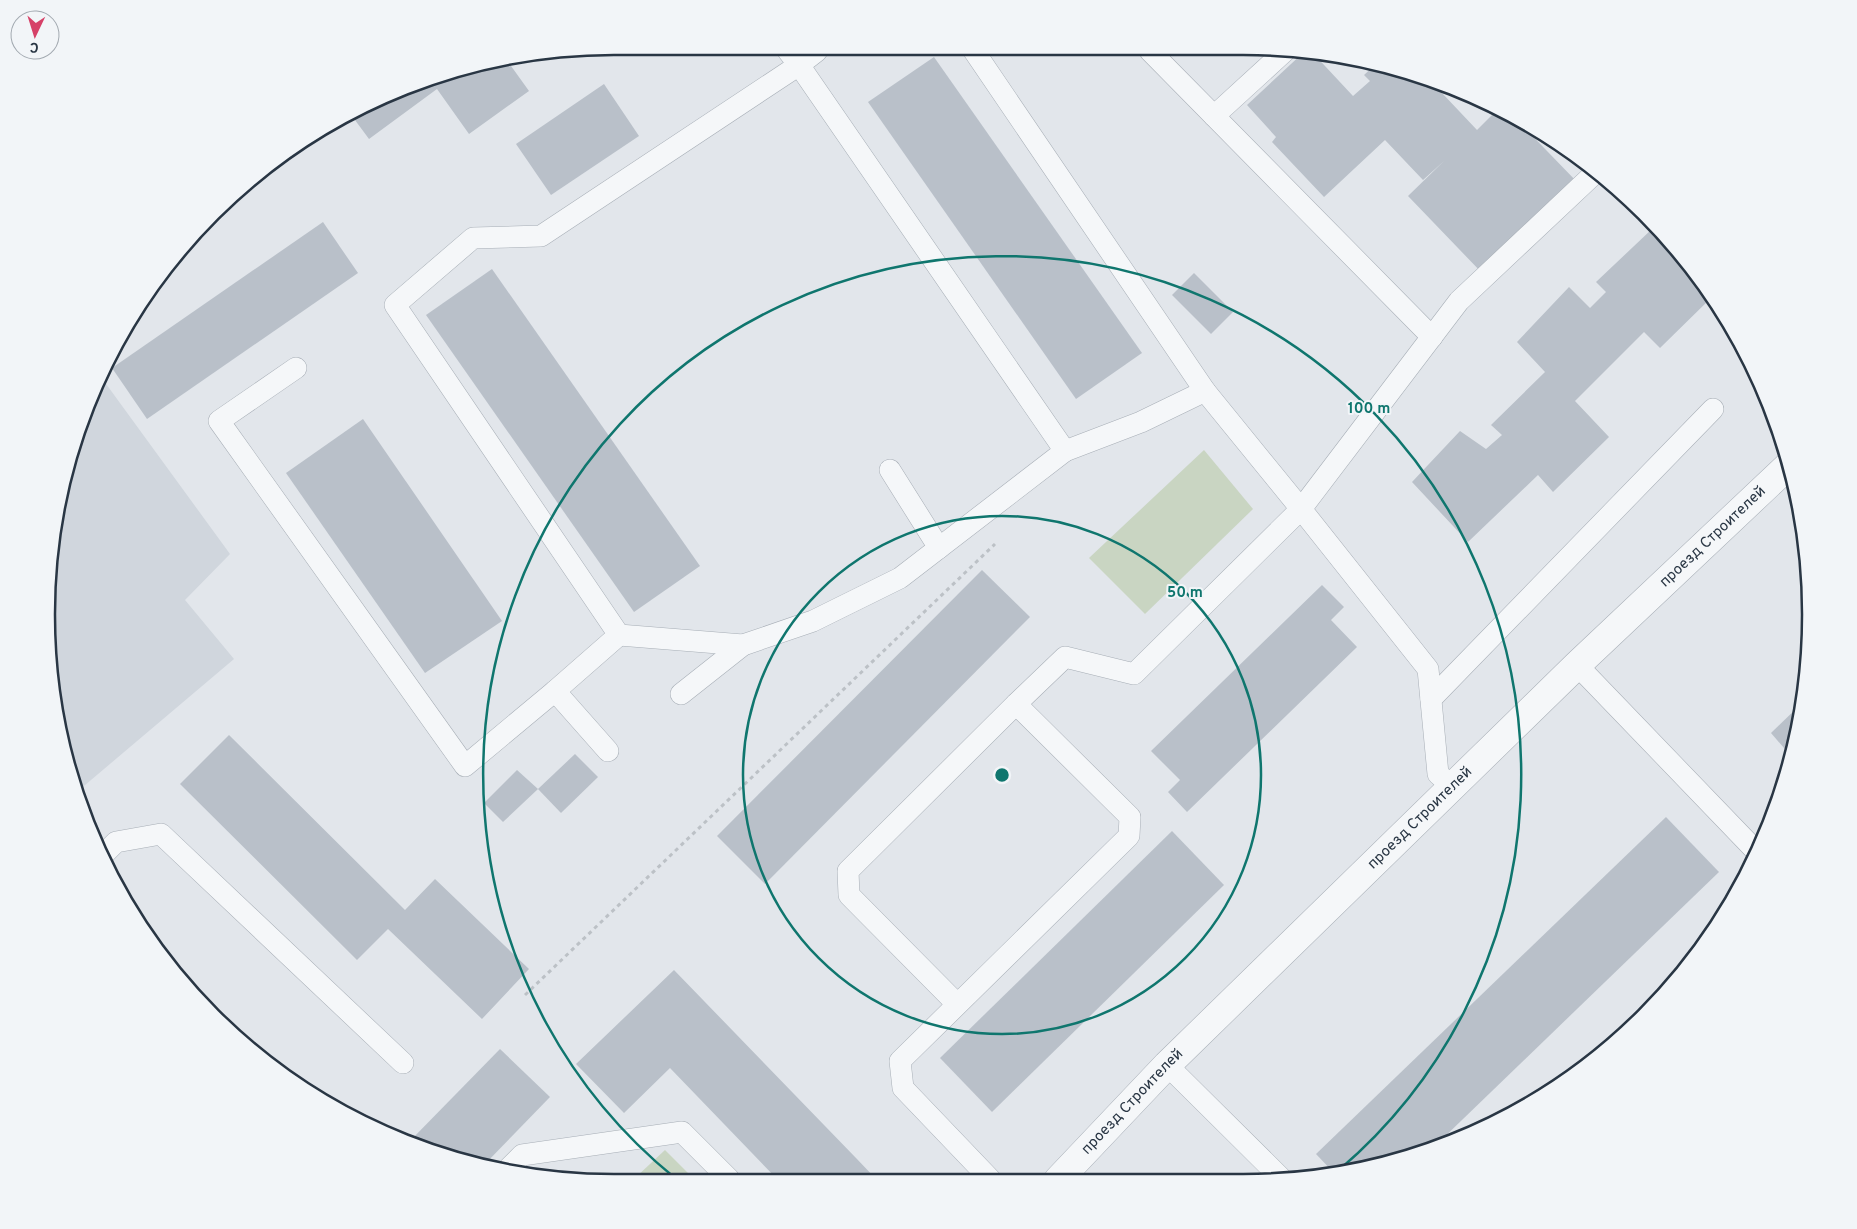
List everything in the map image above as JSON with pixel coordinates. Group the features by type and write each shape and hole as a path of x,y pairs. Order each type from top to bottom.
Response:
{"street":[{"name":"проезд Строителей","path":"1064,1174 1166,1065 1577,665 1783,470"}],"lane":[{"path":"977,55 1205,391 1428,669 1438,774 1453,787"},
{"path":"1154,55 1432,337"},
{"path":"1214,116 1279,56"},
{"path":"619,635 395,305 473,238 541,236 794,58 1065,450"},
{"path":"957,1004 849,895 848,870 1065,657 1134,674 1301,509 1459,300 1591,178"},
{"path":"296,368 219,421 465,766 619,635 743,645"},
{"path":"681,694 743,645 813,621 900,578 1065,450 1141,422 1205,391"},
{"path":"1431,699 1714,408"},
{"path":"890,470 940,548"},
{"path":"1577,665 1752,845"},
{"path":"555,691 608,751"},
{"path":"985,1174 903,1088 900,1060 1129,836 1130,817 1016,704"},
{"path":"108,850 116,842 161,834 403,1063"},
{"path":"1166,1065 1276,1173"},
{"path":"513,1164 522,1155 682,1132 724,1174"}],"path":[{"path":"525,995 996,543"}],"shaded area":[{"path":"106,383 230,554 185,600 234,659 83,787 74,759 60,688 56,651 56,578 66,505 74,470 85,435"}],"green space":[{"path":"1204,450 1253,509 1145,614 1089,558"},
{"path":"665,1150 689,1174 639,1174"}],"building":[{"path":"934,57 1142,353 1076,399 868,102"},
{"path":"1297,58 1320,61 1353,96 1370,81 1364,75 1369,70 1387,74 1442,93 1477,130 1493,114 1522,130 1534,137 1578,183 1483,274 1408,196 1444,161 1423,180 1385,140 1324,197 1272,142 1276,137 1247,105"},
{"path":"510,65 529,91 469,134 437,89 369,139 355,120 400,98 470,74"},
{"path":"604,84 639,136 551,195 516,144"},
{"path":"323,222 358,273 147,419 113,367"},
{"path":"1649,231 1686,274 1707,302 1660,348 1644,332 1575,401 1609,437 1553,492 1538,475 1468,542 1412,482 1460,431 1486,449 1502,435 1491,425 1545,372 1517,342 1569,287 1590,308 1606,292 1596,282"},
{"path":"492,269 700,566 634,612 426,315"},
{"path":"1194,273 1233,312 1211,334 1172,295"},
{"path":"363,419 502,621 425,673 286,473"},
{"path":"982,570 1030,617 765,884 717,836"},
{"path":"1322,585 1344,607 1331,620 1357,647 1187,812 1168,792 1180,780 1151,751"},
{"path":"1793,712 1785,749 1771,733"},
{"path":"229,735 405,910 435,879 529,969 482,1019 388,929 357,960 180,784"},
{"path":"575,754 598,777 561,813 538,789"},
{"path":"517,770 538,789 503,822 484,803"},
{"path":"1666,817 1719,872 1447,1135 1387,1155 1328,1167 1316,1154"},
{"path":"1172,831 1224,885 992,1112 940,1058"},
{"path":"674,970 871,1174 772,1174 670,1068 624,1113 576,1064"},
{"path":"500,1049 550,1097 489,1159 414,1136"}]}
